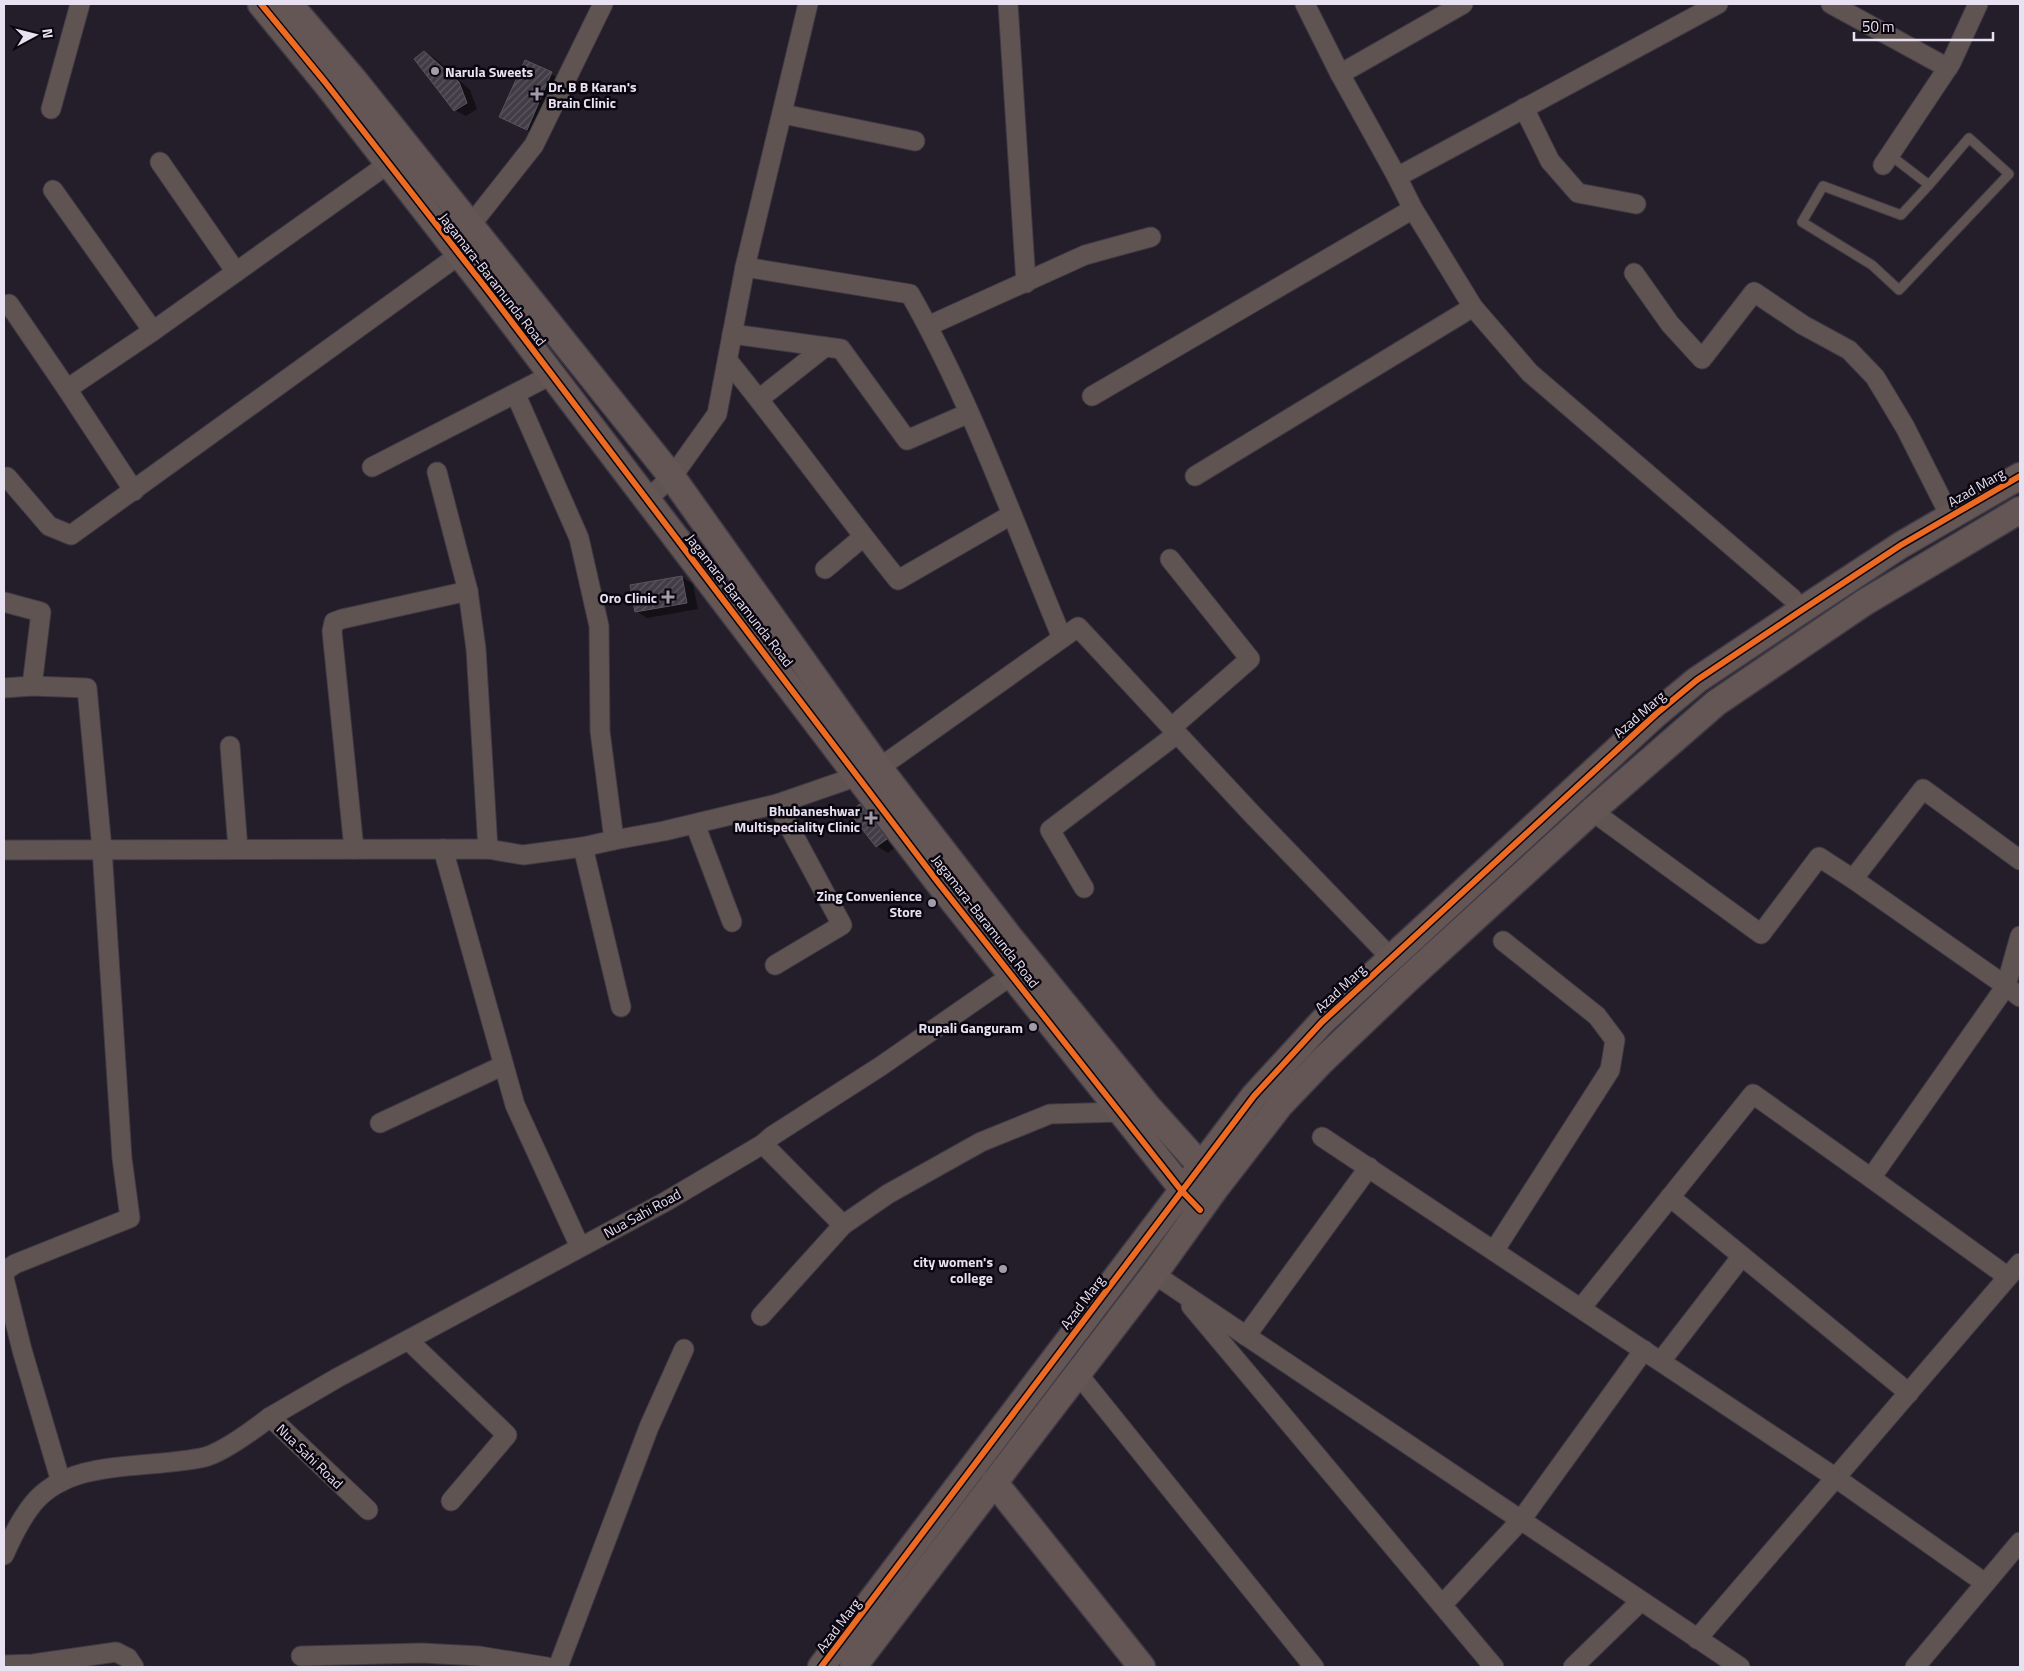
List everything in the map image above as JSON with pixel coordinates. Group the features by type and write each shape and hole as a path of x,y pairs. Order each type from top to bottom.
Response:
{"street":[{"path":"51,110 80,4"},
{"name":"Jagamara-Baramunda Road","path":"261,4 459,255 646,500 869,772 1011,939 1148,1107 1219,1185"},
{"path":"470,226 534,145 602,4"},
{"path":"646,500 672,477 716,414 728,361 745,267 808,4"},
{"path":"1008,4 1026,283"},
{"path":"1305,4 1340,74 1413,209 1473,307 1530,373 1792,598 1802,610"},
{"path":"1340,74 1463,4"},
{"path":"1397,177 1718,4"},
{"path":"1831,4 1948,68"},
{"path":"1887,160 1948,68 1978,4"},
{"name":"Jagamara-Baramunda Road","path":"291,5 354,80 672,477 869,772 937,881 1181,1190 1200,1210"},
{"path":"1524,108 1550,161 1578,193 1636,204"},
{"path":"783,114 915,141"},
{"path":"160,162 236,272"},
{"path":"67,389 153,331 388,164"},
{"path":"53,190 153,331"},
{"path":"1092,396 1413,209"},
{"path":"928,326 1085,255 1151,237"},
{"path":"7,476 49,526 70,535 459,255"},
{"path":"745,267 910,294 928,326 969,413 1062,638"},
{"path":"1634,273 1670,324 1702,359 1754,292 1803,325 1849,350 1875,376 1906,427 1950,516"},
{"path":"9,304 134,490"},
{"path":"1195,476 1473,307"},
{"path":"732,334 841,349 907,440 969,413"},
{"path":"759,399 826,347"},
{"path":"728,361 898,580 1011,515"},
{"path":"372,467 552,376"},
{"path":"516,395 579,538 599,626 600,731 614,840"},
{"path":"437,472 468,590 476,649 488,849"},
{"name":"Azad Marg","path":"822,1667 1015,1414 1200,1165 1254,1096 1316,1029 1656,714 1698,680 1901,545 2020,476"},
{"path":"853,1667 1154,1274 1280,1105 1322,1061 1408,979 1592,811 1716,703 1865,602 2016,519"},
{"path":"824,569 863,537"},
{"path":"1084,888 1050,830 1174,731 1250,659 1170,559"},
{"path":"354,849 332,631 334,622 468,590"},
{"path":"4,602 41,612 32,686"},
{"path":"4,850 488,849 523,855 583,847 695,824 778,804 869,772 1078,627 1252,814 1391,958"},
{"path":"4,688 32,686 88,688 102,849 122,1158 130,1218 15,1264 6,1270 4,1278 22,1350 61,1482"},
{"path":"230,746 238,849"},
{"path":"1853,879 1923,788 2020,860"},
{"path":"775,965 842,925 778,804"},
{"path":"1592,811 1761,934 1819,857 2013,992"},
{"path":"695,824 732,922"},
{"path":"583,847 621,1007"},
{"path":"443,849 473,951 502,1066 514,1105 580,1247"},
{"path":"1871,1178 2013,992 2020,936"},
{"path":"1494,1250 1610,1070 1615,1040 1597,1016 1504,941"},
{"name":"Nua Sahi Road","path":"368,1510 270,1417 408,1340 665,1202 763,1144 772,1136 881,1066 1012,975"},
{"path":"380,1123 502,1066"},
{"path":"1581,1308 1753,1094 2008,1277"},
{"path":"761,1316 843,1224 888,1194 990,1138 1050,1114 1121,1112"},
{"path":"1322,1137 1836,1478 1985,1583"},
{"path":"763,1144 843,1224"},
{"path":"1246,1336 1369,1167"},
{"path":"1670,1197 1909,1393"},
{"path":"1661,1361 1742,1256"},
{"path":"1697,1639 2020,1263"},
{"path":"1154,1274 1740,1667"},
{"path":"1176,1288 1494,1667"},
{"path":"408,1340 507,1435 450,1501"},
{"path":"558,1667 649,1427 684,1348"},
{"path":"1442,1605 1521,1520 1644,1350"},
{"path":"1078,1374 1314,1667"},
{"path":"4,1555 32,1505 54,1485 104,1468 206,1457 247,1434 270,1417"},
{"path":"994,1482 1133,1663"},
{"path":"1915,1667 2020,1542"},
{"path":"1573,1667 1641,1601"},
{"path":"4,1665 33,1664 116,1652 128,1658 134,1667"},
{"path":"301,1656 432,1654 479,1656 547,1667"}],"lane":[{"path":"1969,138 2009,174 1899,290 1872,265 1802,222 1824,186 1901,215 1929,185 1969,138"},
{"path":"1887,160 1929,185"}],"building":[{"name":"Narula Sweets","path":"424,51 459,82 467,103 454,111 414,59"},
{"path":"525,60 552,72 527,130 499,117"},
{"path":"682,576 687,603 635,612 630,585"},
{"path":"860,804 887,839 876,847 849,812"}],"cycle path":[{"path":"261,4 325,82 489,292 937,881 1181,1190 1200,1210"},
{"path":"821,1667 1254,1096 1322,1022 1656,714 1697,680 1901,545 2020,476"}],"place":[{"name":"Narula Sweets","path":"435,71"},
{"name":"Dr. B B Karan's Brain Clinic","path":"537,94"},
{"name":"Oro Clinic","path":"668,597"},
{"name":"Bhubaneshwar Multispeciality Clinic","path":"871,818"},
{"name":"Zing Convenience Store","path":"932,903"},
{"name":"Rupali Ganguram","path":"1033,1027"},
{"name":"city women's college","path":"1003,1269"}]}
